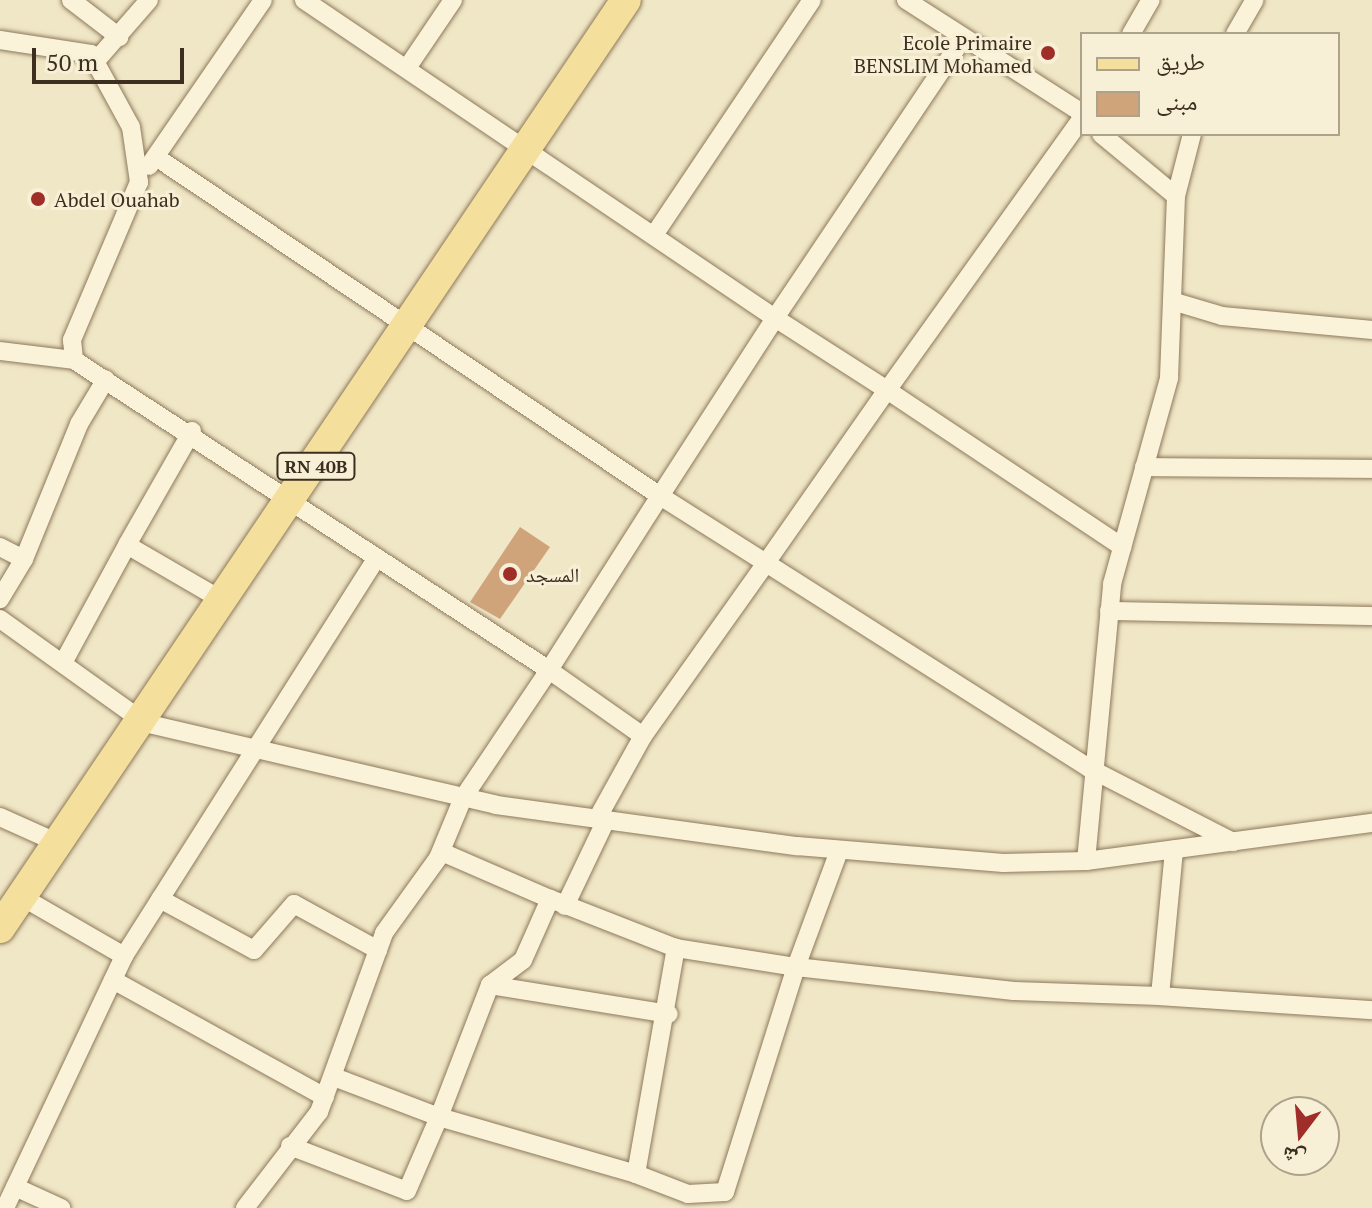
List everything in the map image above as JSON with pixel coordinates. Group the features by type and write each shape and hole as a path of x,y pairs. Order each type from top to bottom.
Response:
{"main road":[{"name":"RN 40B","path":"0,928 145,723 626,0"}],"street":[{"path":"71,0 119,37"},
{"path":"95,62 149,0"},
{"path":"74,360 72,340 139,182 263,0"},
{"path":"304,0 528,147 775,318 1122,547"},
{"path":"407,68 453,0"},
{"path":"654,235 812,0"},
{"path":"906,0 1080,115"},
{"path":"1132,32 1151,0"},
{"path":"1236,32 1255,0"},
{"path":"245,1208 325,1097 378,950 442,852 463,798 775,318 963,38"},
{"path":"0,40 91,54 131,127 139,182"},
{"path":"290,1146 408,1199 490,985 523,960 558,902 643,736 1080,117"},
{"path":"1103,136 1176,196"},
{"path":"1086,861 1091,769 1109,611 1122,547 1169,378 1176,196 1191,136"},
{"path":"156,157 660,496 1091,769 1233,842"},
{"path":"1172,301 1222,316 1372,330"},
{"path":"0,351 74,360 106,379 192,431 292,502 549,670 643,736"},
{"path":"0,599 24,559 79,424 106,379"},
{"path":"63,663 192,431"},
{"path":"1144,467 1372,469"},
{"path":"127,545 225,602"},
{"path":"0,547 24,559"},
{"path":"5,1208 124,956 377,557"},
{"path":"1109,611 1372,616"},
{"path":"0,619 145,723 255,753 463,798 601,820 839,851 962,862 1086,861 1372,823"},
{"path":"0,817 60,844"},
{"path":"1160,996 1174,850"},
{"path":"334,1077 439,1117 636,1174 688,1194 725,1192 796,967 839,851"},
{"path":"442,852 676,948 796,967 1014,991 1160,996 1372,1010"},
{"path":"22,897 124,956"},
{"path":"160,899 254,950 294,904 378,950"},
{"path":"636,1174 669,1014 676,948"},
{"path":"113,980 325,1097"},
{"path":"490,985 669,1014"},
{"path":"15,1187 61,1208"}],"building":[{"name":"المسجد","path":"520,527 550,547 500,619 470,602"}],"place":[{"name":"Ecole Primaire BENSLIM Mohamed","path":"1048,53"},
{"name":"Abdel Ouahab","path":"38,199"},
{"name":"المسجد","path":"510,574"}]}
